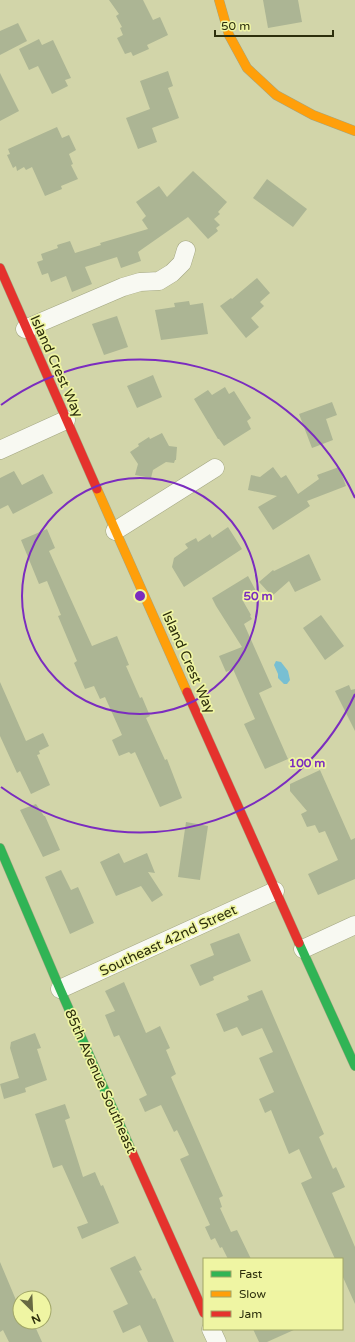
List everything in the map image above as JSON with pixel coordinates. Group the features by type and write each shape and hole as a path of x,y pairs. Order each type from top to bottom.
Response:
{"main road":[{"path":"219,0 229,35 247,68 276,95 313,115 355,131"},
{"name":"Island Crest Way","path":"0,268 275,891 303,949 355,1066"},
{"name":"85th Avenue Southeast","path":"0,848 60,989 203,1311"}],"street":[{"path":"26,329 123,287 140,282 159,281 172,273 182,263 186,250"},
{"path":"0,450 66,420"},
{"path":"115,531 215,468"},
{"name":"Southeast 42nd Street","path":"60,989 275,891"},
{"path":"303,949 355,925"},
{"path":"211,1330 217,1342"}],"water":[{"path":"276,661 281,662 288,671 290,680 287,684 284,684 278,678 274,665"}],"building":[{"path":"109,0 143,0 153,20 160,17 168,35 147,45 149,49 133,56 131,52 125,54 117,38 123,35 120,28 122,27 116,16 119,14"},
{"path":"263,0 298,0 302,22 268,28"},
{"path":"18,23 27,41 0,55 0,31"},
{"path":"39,39 42,45 53,40 71,78 65,80 68,86 52,94 38,66 29,70 19,49"},
{"path":"168,71 173,86 168,88 179,118 152,128 157,142 138,149 126,118 150,109 140,81"},
{"path":"0,73 19,111 0,121"},
{"path":"57,127 62,138 69,135 76,150 69,154 73,164 71,165 78,179 61,186 62,189 45,196 32,167 26,170 24,167 17,171 16,166 13,168 7,155 10,154 8,149"},
{"path":"193,171 227,202 218,212 220,214 214,219 220,225 216,228 218,231 208,239 188,217 138,252 141,261 121,268 117,257 85,267 92,284 72,292 66,276 51,282 48,273 42,275 37,262 43,260 41,254 58,248 57,245 70,241 75,253 101,245 100,243 148,229 142,220 146,216 136,202 159,186 167,197"},
{"path":"267,179 307,209 293,227 253,198"},
{"path":"257,278 270,293 260,302 264,306 251,318 259,327 246,338 220,306 231,298 232,299"},
{"path":"189,301 190,305 203,303 208,334 161,340 155,310 175,307 174,303"},
{"path":"117,316 128,347 104,355 92,324"},
{"path":"153,375 162,397 137,408 127,386"},
{"path":"225,387 229,394 234,391 251,418 247,421 251,429 224,446 218,439 194,399 208,390 212,395"},
{"path":"332,402 337,415 326,419 333,440 312,448 299,414"},
{"path":"162,433 169,446 177,447 176,460 174,463 166,462 153,470 151,478 135,475 138,464 130,452 139,446 138,444 149,437 150,439"},
{"path":"273,467 281,478 286,475 298,494 319,479 317,475 339,467 346,486 307,501 310,506 273,530 258,507 277,496 248,490 251,475 260,477"},
{"path":"14,471 22,485 43,474 53,493 13,514 8,505 0,509 0,478"},
{"path":"228,527 242,549 184,587 172,567 174,558 188,548 185,544 196,538 198,542 210,534 212,538"},
{"path":"47,529 55,548 49,551 92,646 117,636 129,665 126,666 140,698 142,697 150,716 146,718 165,760 167,759 182,798 160,807 135,752 131,754 129,752 119,756 112,740 122,735 105,697 100,699 94,686 85,689 74,663 77,661 58,616 61,615 47,581 39,584 21,540"},
{"path":"309,554 321,580 295,592 289,581 272,596 259,582 273,570 274,571"},
{"path":"248,576 257,593 243,601 252,619 244,624 272,687 259,693 288,759 265,769 244,724 255,719 233,669 226,672 219,656 242,647 212,598"},
{"path":"321,615 344,646 325,660 303,628"},
{"path":"0,682 26,741 43,733 49,746 39,751 40,754 37,755 50,785 31,794 20,771 17,773 0,736"},
{"path":"349,685 351,690 355,689 355,731 335,691"},
{"path":"320,770 351,840 355,838 355,879 318,895 308,874 338,860 325,831 319,833 315,825 307,827 301,814 307,811 290,791 290,784"},
{"path":"36,804 45,816 60,850 43,857 20,810"},
{"path":"186,822 208,826 200,880 178,877"},
{"path":"119,853 124,863 147,853 155,873 148,872 163,895 152,902 141,886 116,896 100,862"},
{"path":"61,870 71,890 78,887 94,923 70,934 45,877"},
{"path":"239,933 251,961 213,977 214,980 200,986 190,965 214,955 210,944"},
{"path":"124,982 146,1033 160,1026 170,1048 166,1050 176,1074 171,1077 223,1196 219,1198 222,1207 220,1208 231,1232 237,1230 251,1258 228,1258 215,1238 211,1240 205,1227 210,1225 180,1159 189,1155 177,1130 174,1132 161,1105 145,1112 139,1099 147,1095 119,1035 114,1037 105,1015 115,1011 105,991"},
{"path":"262,990 324,1134 319,1137 333,1169 336,1167 345,1187 332,1193 355,1247 355,1304 343,1277 343,1258 335,1258 301,1183 312,1178 299,1149 289,1154 271,1110 265,1113 259,1099 274,1092 259,1058 273,1052 262,1028 242,1036 237,1027 224,1032 216,1014 249,1000 247,996"},
{"path":"35,1033 41,1048 37,1049 47,1080 25,1088 26,1092 4,1099 0,1084 19,1078 10,1048 11,1042"},
{"path":"65,1104 70,1118 65,1120 83,1177 95,1172 101,1186 103,1185 119,1223 82,1239 77,1227 88,1223 62,1165 53,1168 35,1114"},
{"path":"135,1256 142,1270 139,1271 153,1299 155,1298 174,1342 148,1342 140,1325 123,1333 113,1311 128,1304 110,1268"},
{"path":"0,1262 12,1290 12,1330 37,1330 42,1342 9,1342 3,1330 0,1332"},
{"path":"253,1330 294,1330 267,1342 259,1342"}],"traffic: fast":[{"path":"0,848 132,1152"},
{"path":"299,943 355,1066"}],"traffic: slow":[{"path":"219,0 229,35 247,68 276,95 313,115 355,131"},
{"path":"97,489 187,692"}],"traffic: jam":[{"path":"0,268 97,489"},
{"path":"187,692 299,943"},
{"path":"132,1152 203,1311"}]}
